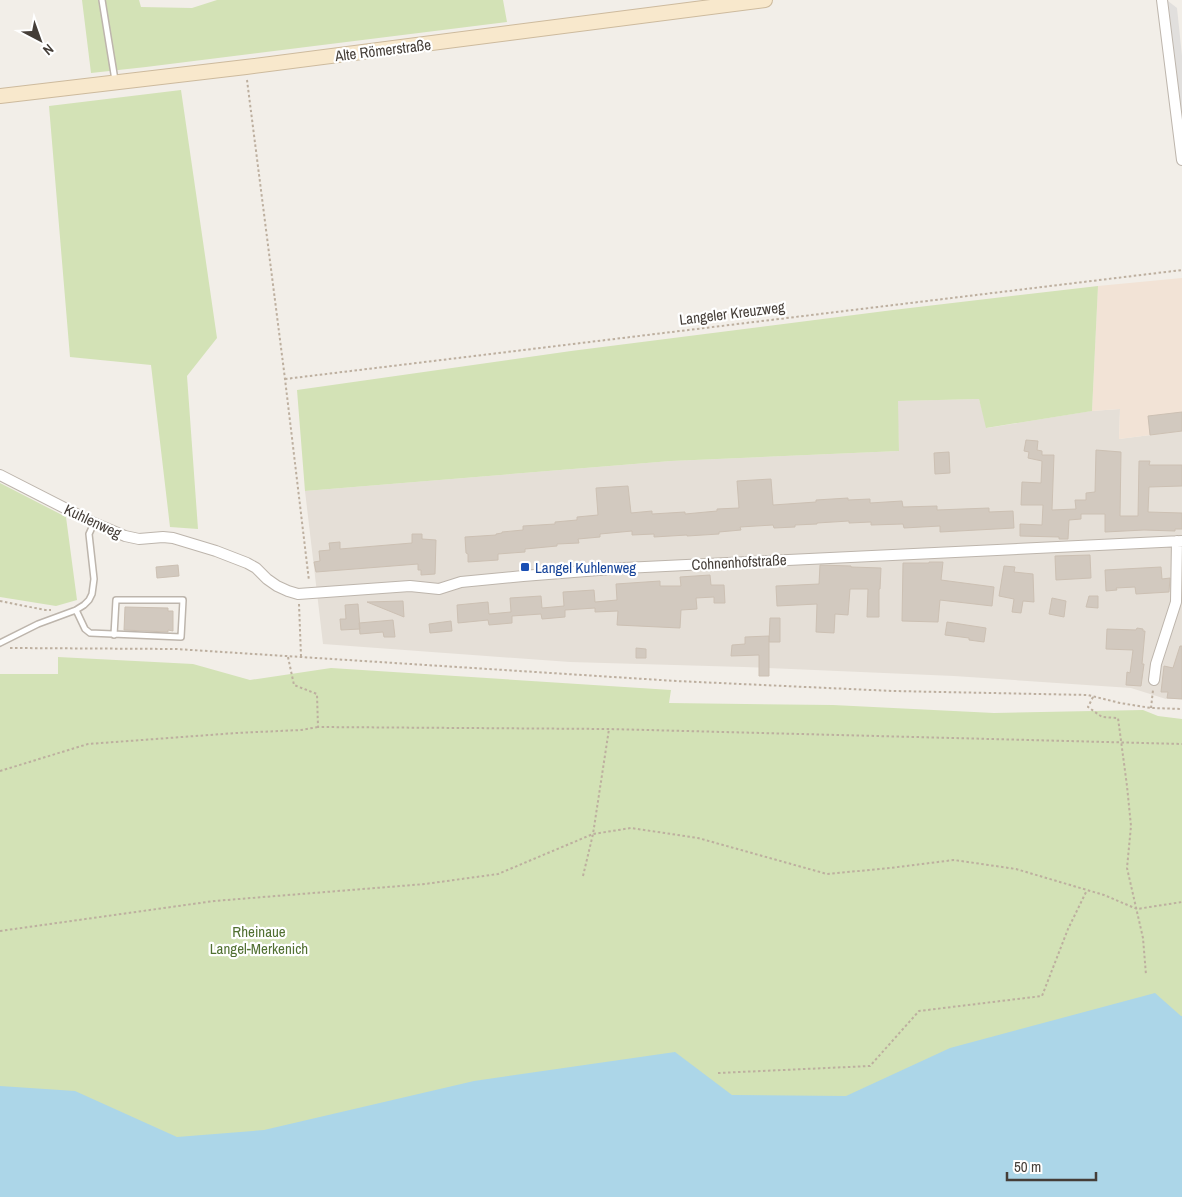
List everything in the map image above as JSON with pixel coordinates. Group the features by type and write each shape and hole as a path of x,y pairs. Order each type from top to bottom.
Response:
{"street":[{"name":"Alte Römerstraße","path":"0,96 246,68 765,0"},
{"path":"1162,0 1182,160"},
{"name":"Kuhlenweg","path":"0,475 94,523 124,536 139,539 173,538 216,551 248,563 278,586 288,592 298,594"},
{"path":"1154,680 1156,664 1176,602 1180,541"},
{"name":"Cohnenhofstraße","path":"298,594 410,586 439,589 461,582 624,568 1180,541"}],"lane":[{"path":"102,0 116,83"},
{"path":"0,644 38,624 76,610 89,600 92,594 94,579 89,534 94,523"},
{"path":"76,610 85,629 90,633 114,635 181,637 183,600 116,600 114,635"}],"path":[{"path":"246,68 311,594"},
{"name":"Langeler Kreuzweg","path":"285,379 1182,270"},
{"path":"298,594 301,656"},
{"path":"0,601 52,610"},
{"path":"10,648 176,649 706,682 893,691 1088,695 1151,708 1182,709"},
{"path":"288,656 294,685 317,694 318,727"},
{"path":"1151,708 1154,680"},
{"path":"1093,696 1088,707 1102,717 1118,718 1131,826 1127,868 1143,938 1146,975"},
{"path":"0,772 88,744 301,730 318,727 609,729 1182,744"},
{"path":"583,876 593,834 609,729"},
{"path":"0,931 214,900 426,884 498,874 593,834 631,828 698,838 827,874 954,860 1016,869 1104,895 1137,909 1182,902"},
{"path":"718,1073 870,1066 919,1011 1042,996 1068,929 1087,890"}],"shaded area":[{"path":"1168,1 1177,8 1182,56 1182,117"},
{"path":"1182,278 1182,431 1119,439 1120,409 1092,411 1098,286"},
{"path":"979,399 987,428 1091,411 1120,409 1119,439 1182,431 1182,699 1166,699 1131,688 954,676 570,662 323,644 305,491 671,461 899,451 897,401"}],"green space":[{"path":"82,0 139,0 141,7 192,8 217,0 503,0 507,22 91,73"},
{"path":"181,90 217,338 187,376 198,529 170,527 151,365 70,357 49,106"},
{"path":"1098,286 1092,411 986,428 979,399 898,401 899,451 671,461 305,491 297,390 571,351"},
{"path":"0,483 66,517 77,600 56,606 0,597"},
{"name":"Rheinaue Langel-Merkenich","path":"58,657 193,664 250,680 331,668 671,690 669,703 833,705 994,713 1143,710 1158,716 1182,719 1182,1197 0,1197 0,674 58,674"}],"water":[{"path":"1155,993 1182,1016 1182,1197 0,1197 0,1086 75,1091 177,1137 264,1130 474,1081 675,1052 732,1095 846,1096 950,1048"}],"building":[{"path":"1182,412 1182,431 1150,435 1148,416"},
{"path":"1026,440 1038,441 1037,450 1042,451 1042,455 1054,455 1052,510 1076,509 1075,500 1086,500 1086,493 1095,492 1096,450 1121,452 1120,516 1138,516 1139,461 1150,461 1149,465 1182,465 1182,486 1149,487 1148,512 1182,513 1182,529 1175,529 1175,531 1105,532 1105,514 1081,514 1081,519 1069,520 1068,539 1020,536 1020,524 1042,525 1043,505 1021,505 1022,482 1041,483 1042,461 1028,458 1029,452 1024,451"},
{"path":"949,452 950,473 935,474 934,453"},
{"path":"771,479 773,505 848,498 848,500 870,499 870,503 902,501 903,507 937,506 937,510 989,508 989,512 1013,511 1014,528 940,532 940,526 904,528 903,524 871,525 871,522 849,523 849,521 795,525 795,527 774,528 773,525 740,527 741,530 719,532 719,534 687,536 654,537 654,534 632,535 632,531 600,534 600,537 578,539 579,543 557,544 557,546 525,549 525,552 498,554 498,560 468,562 465,537 496,535 502,532 523,530 523,526 555,524 555,522 577,520 577,517 598,515 596,488 628,486 631,513 652,511 652,514 685,512 685,514 739,508 737,481"},
{"path":"412,534 422,534 422,539 436,540 435,574 421,575 421,570 418,570 418,564 316,572 314,562 320,561 319,551 330,550 329,543 340,542 340,549 412,543"},
{"path":"1090,555 1091,578 1056,580 1055,556"},
{"path":"943,562 941,580 994,587 992,606 940,600 938,622 902,621 903,563"},
{"path":"178,565 179,576 157,578 156,567"},
{"path":"820,565 881,568 879,617 867,617 868,589 850,589 848,615 835,614 834,633 816,632 817,604 777,606 776,586 819,584"},
{"path":"1004,566 1015,567 1014,572 1033,574 1034,602 1023,601 1021,613 1012,612 1014,599 999,596"},
{"path":"1161,567 1162,579 1170,578 1169,592 1136,594 1135,587 1116,588 1117,590 1106,591 1105,570"},
{"path":"710,575 711,585 724,585 725,603 714,603 714,597 696,598 697,609 681,610 680,628 617,625 618,611 595,612 595,608 565,610 565,617 542,619 541,614 512,616 512,623 489,625 488,620 458,623 457,605 488,602 489,614 511,612 510,598 541,596 542,608 564,606 563,592 594,590 595,602 617,600 616,584 660,581 660,586 681,586 680,577"},
{"path":"1089,596 1098,596 1098,608 1086,607"},
{"path":"1052,598 1066,601 1064,617 1049,614"},
{"path":"403,601 404,617 367,602"},
{"path":"358,604 360,629 341,630 340,619 346,619 345,605"},
{"path":"125,607 168,608 168,611 173,611 173,631 124,630"},
{"path":"770,618 780,618 780,642 769,642"},
{"path":"393,620 395,637 384,637 383,632 360,634 359,623"},
{"path":"451,621 452,631 430,633 429,624"},
{"path":"947,622 986,628 984,642 945,635"},
{"path":"1137,628 1145,631 1141,686 1126,685 1127,672 1130,673 1133,650 1106,649 1107,629 1136,630"},
{"path":"769,636 769,676 759,676 759,655 731,656 732,645 745,644 745,637"},
{"path":"1180,646 1182,646 1182,699 1167,698 1168,692 1161,692 1164,666 1173,668"},
{"path":"636,648 646,649 646,658 636,658"}],"place":[{"name":"Langel Kuhlenweg","path":"525,567"}]}
